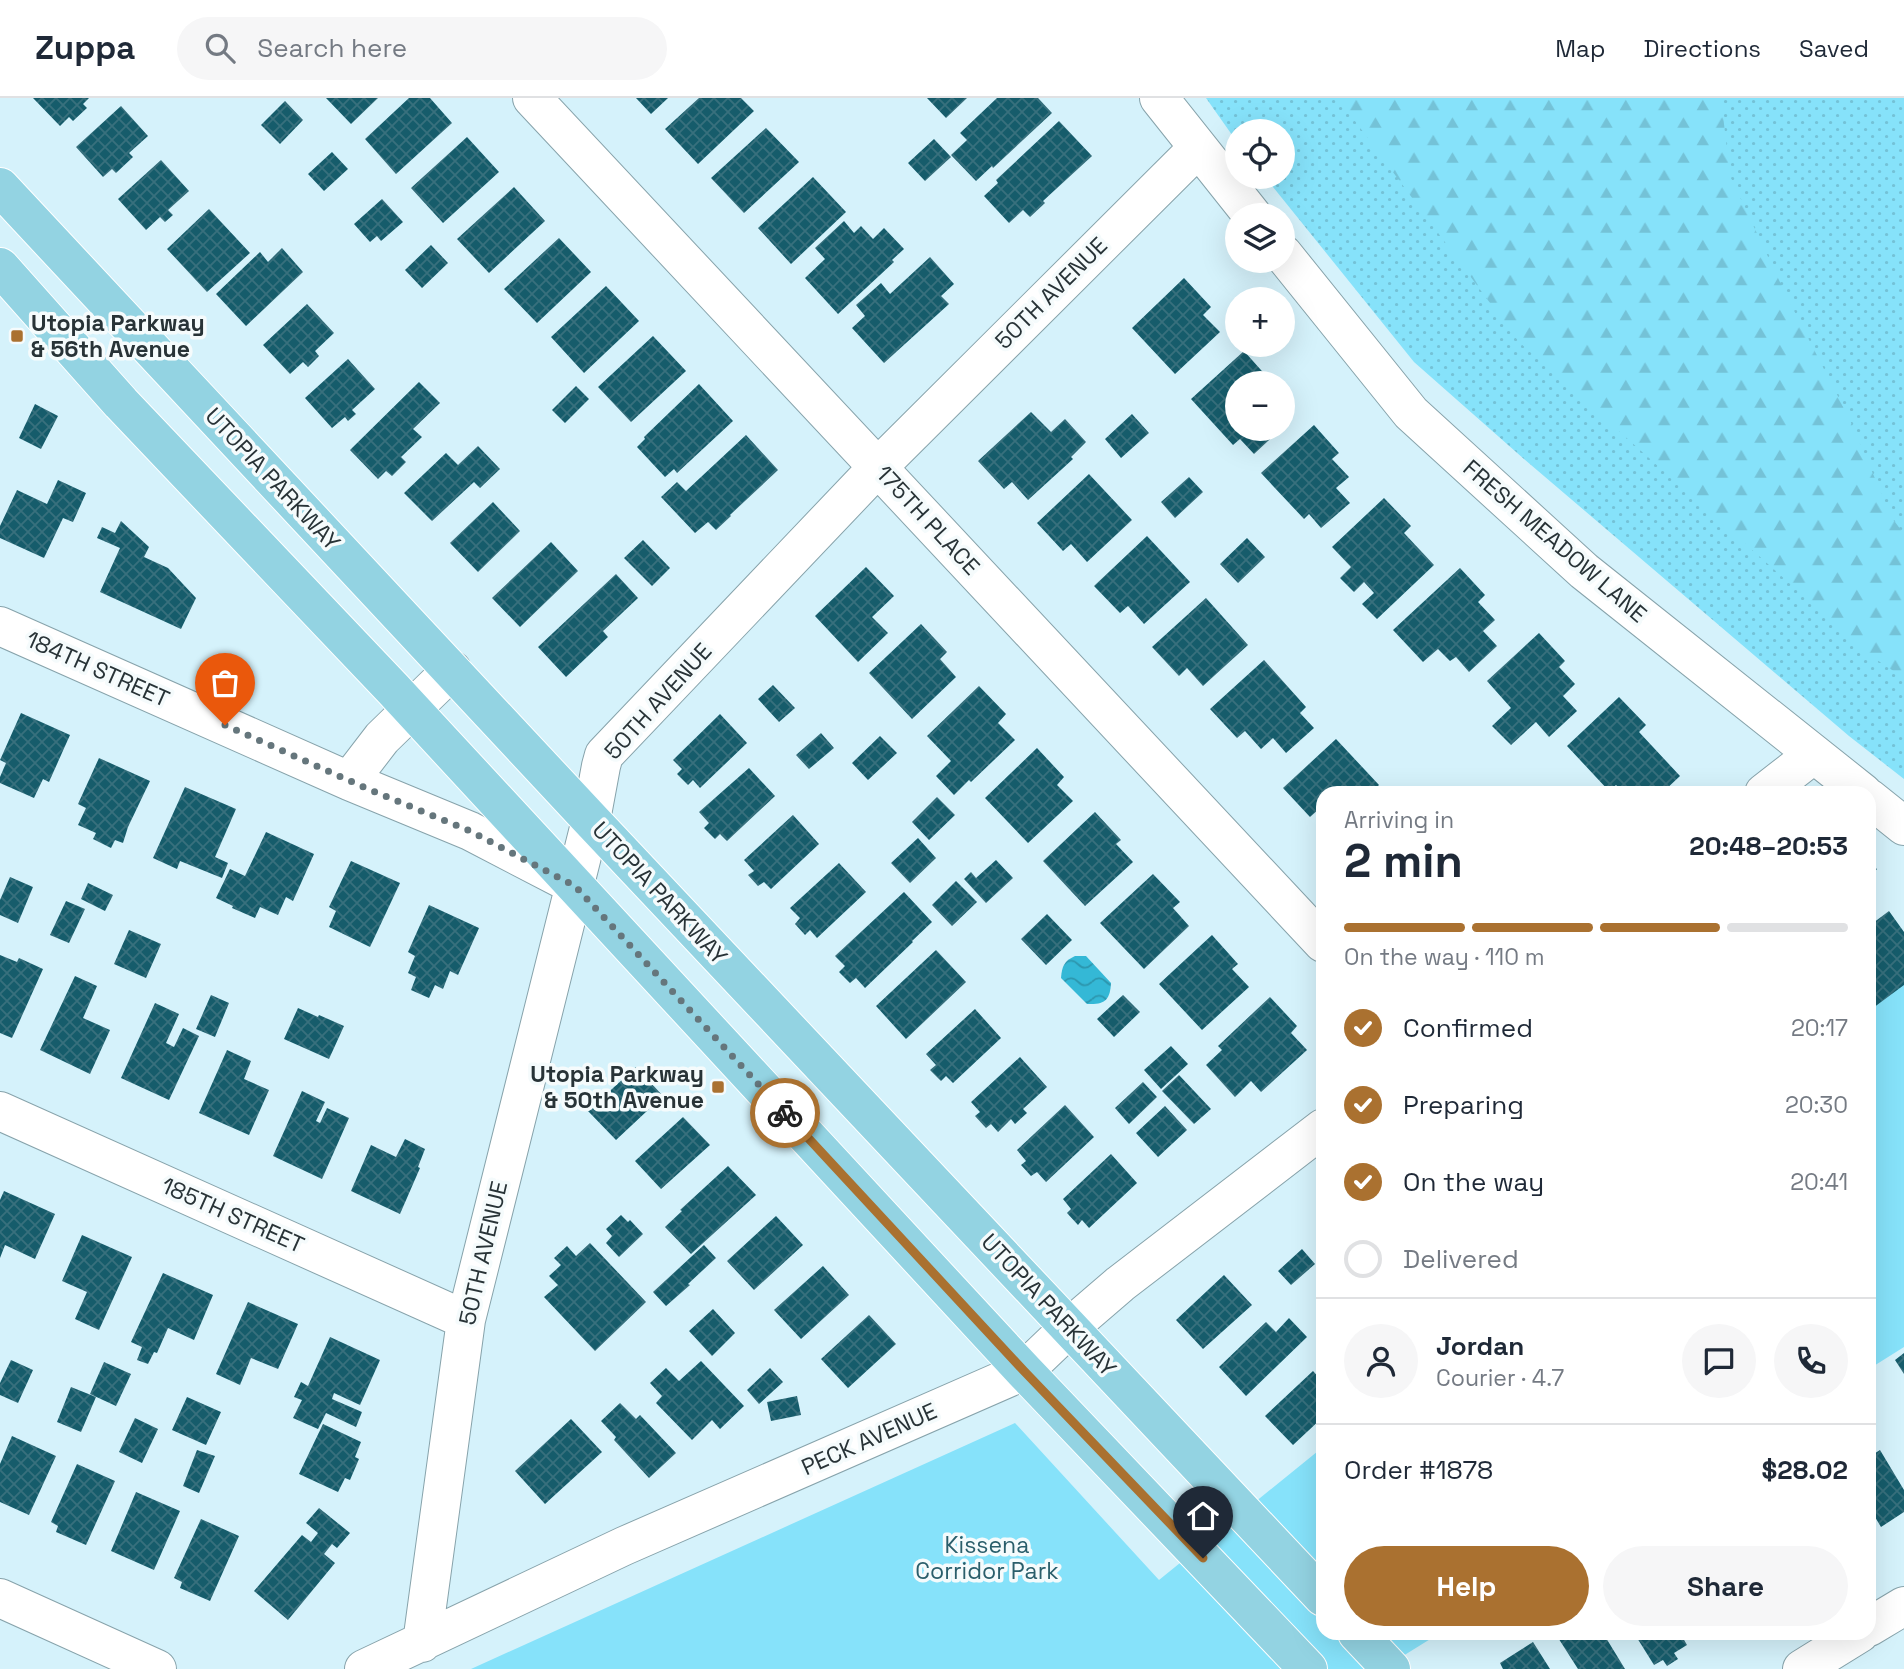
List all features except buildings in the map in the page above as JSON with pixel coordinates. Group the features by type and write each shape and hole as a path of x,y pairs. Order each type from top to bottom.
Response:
{"main road":[{"name":"UTOPIA PARKWAY","path":"0,187 591,820 1316,1590"},
{"path":"0,267 121,404 412,709 1024,1371 1308,1669"},
{"path":"1364,1640 1391,1669"}],"street":[{"name":"175TH PLACE","path":"532,98 1316,936"},
{"path":"1159,98 1242,203"},
{"name":"50TH AVENUE","path":"422,1643 466,1320 575,886 604,755 878,467 1198,148"},
{"name":"FRESH MEADOW LANE","path":"1295,269 1411,413 1584,571 1854,786"},
{"name":"184TH STREET","path":"0,626 349,781 470,831 575,886"},
{"path":"349,781 382,738 452,670"},
{"path":"1773,786 1814,754"},
{"name":"185TH STREET","path":"0,1111 466,1320"},
{"name":"PECK AVENUE","path":"364,1669 624,1546 1024,1371 1120,1284 1316,1133"},
{"path":"0,1598 157,1669"},
{"path":"1876,1624 1904,1606"},
{"path":"1802,1669 1849,1640"}],"green space":[{"path":"1206,98 1904,98 1904,779 1849,736 1414,362 1295,214 1295,203 1286,203 1275,189 1295,189 1295,119 1225,119 1225,125"},
{"path":"1338,98 1721,98 1730,176 1786,295 1849,418 1892,518 1904,534 1904,678 1871,656 1519,342"},
{"path":"1904,975 1904,1347 1876,1365 1876,997"},
{"name":"Kissena Corridor Park","path":"1015,1423 1159,1580 1316,1453 1316,1640 1429,1640 1382,1669 471,1669"}],"water":[{"path":"1075,956 1086,956 1111,983 1108,997 1102,1002 1087,1004 1061,978 1064,964"}],"way so far":[{"path":"225,725 470,831 575,886 785,1113"}],"place":[{"name":"Utopia Parkway & 56th Avenue","path":"17,336"},
{"name":"Utopia Parkway & 50th Avenue","path":"718,1087"}],"route":[{"path":"785,1113 1024,1371 1203,1558"}]}
